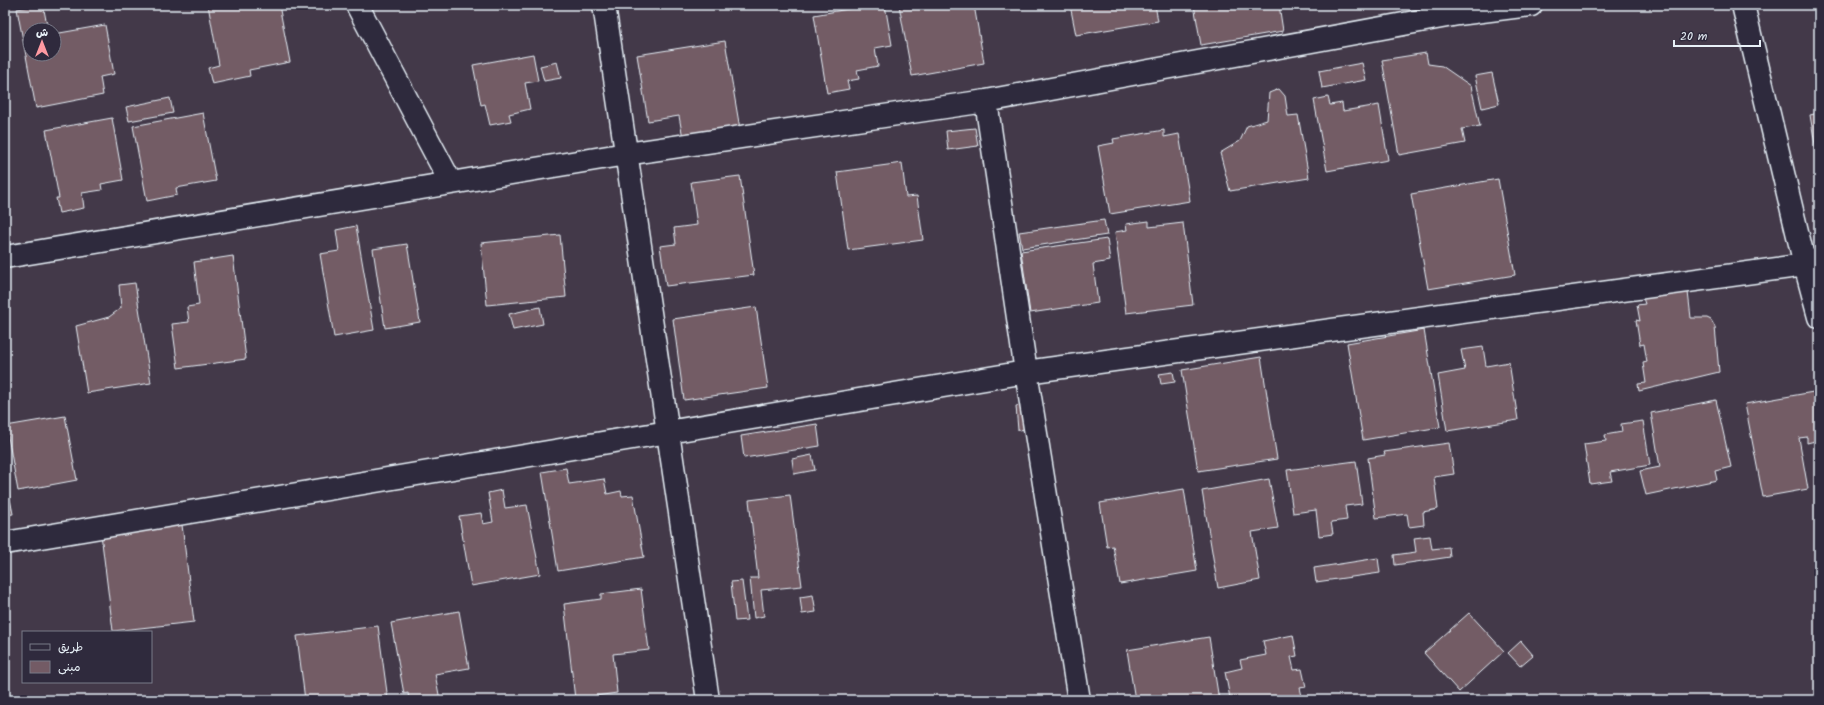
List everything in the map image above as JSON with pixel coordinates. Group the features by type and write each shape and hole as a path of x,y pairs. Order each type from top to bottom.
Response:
{"street":[{"path":"357,5 451,183"},
{"path":"604,5 708,700"},
{"path":"5,257 626,154 986,101 1458,14 1531,5"},
{"path":"1743,5 1812,262 1819,317"},
{"path":"986,101 1026,372 1080,700"},
{"path":"5,543 1026,372 1812,262"}],"building":[{"path":"43,5 46,22 22,22 22,35 17,9"},
{"path":"208,5 279,5 290,62 249,70 250,76 212,84 208,68 219,65"},
{"path":"871,5 885,5 892,45 875,48 878,66 857,70 859,79 847,81 849,89 827,93 814,15"},
{"path":"899,5 974,5 984,63 912,76"},
{"path":"1070,5 1155,5 1158,21 1076,35"},
{"path":"1194,5 1279,5 1283,31 1201,45"},
{"path":"105,25 114,74 100,77 103,95 36,108 27,62 62,62 62,33"},
{"path":"725,41 740,129 683,138 679,116 648,121 637,55"},
{"path":"1426,53 1428,64 1442,66 1471,86 1480,126 1462,129 1465,143 1399,155 1382,60"},
{"path":"533,54 538,81 525,83 530,109 509,114 511,121 490,125 485,104 481,105 473,65"},
{"path":"557,62 561,78 544,81 540,66"},
{"path":"1362,63 1366,80 1322,88 1319,71"},
{"path":"1492,73 1499,104 1482,108 1475,76"},
{"path":"1279,89 1285,96 1288,116 1298,115 1309,178 1230,191 1220,153 1240,141 1247,126 1267,120 1269,93"},
{"path":"1328,97 1330,105 1342,103 1343,111 1379,105 1388,160 1327,171 1314,100"},
{"path":"170,98 173,113 129,121 126,107"},
{"path":"203,113 216,181 176,188 177,195 147,201 133,126"},
{"path":"1819,113 1819,168 1810,115"},
{"path":"112,118 123,180 101,184 102,190 82,193 84,208 59,213 56,198 59,198 46,130"},
{"path":"975,128 978,146 948,150 946,131"},
{"path":"1164,130 1164,137 1179,134 1190,201 1110,214 1098,146 1114,143 1113,139"},
{"path":"902,163 906,197 917,196 923,240 848,250 837,172"},
{"path":"740,176 754,275 666,286 660,246 676,244 674,228 697,225 691,182"},
{"path":"1498,179 1515,275 1428,289 1411,194"},
{"path":"1104,220 1107,235 1022,248 1019,232"},
{"path":"1149,221 1149,227 1183,223 1193,305 1126,313 1115,232 1127,230 1126,224"},
{"path":"356,226 374,330 334,337 320,254 339,251 336,230"},
{"path":"560,235 566,297 487,305 481,243"},
{"path":"1107,239 1110,261 1093,264 1098,303 1030,313 1021,251"},
{"path":"407,244 420,322 385,328 373,249"},
{"path":"233,256 246,359 178,368 172,324 189,322 187,307 199,305 194,262"},
{"path":"135,283 151,383 87,393 76,326 109,317 121,308 119,285"},
{"path":"1654,289 1656,297 1688,292 1691,318 1707,318 1711,320 1715,327 1719,372 1639,391 1638,384 1646,383 1643,363 1647,362 1644,344 1640,345 1636,320 1640,321 1637,305 1645,304 1641,292"},
{"path":"540,307 543,324 513,330 509,314"},
{"path":"756,307 768,388 684,400 673,319"},
{"path":"1424,330 1440,427 1363,440 1347,343"},
{"path":"1483,347 1486,366 1509,362 1518,420 1447,431 1438,375 1465,370 1461,350"},
{"path":"1261,357 1277,459 1198,471 1182,370"},
{"path":"1173,372 1175,382 1161,384 1159,374"},
{"path":"1819,391 1819,440 1807,443 1807,437 1799,438 1808,489 1763,497 1745,404"},
{"path":"1716,400 1731,467 1715,471 1717,480 1646,495 1640,471 1660,467 1651,413"},
{"path":"1027,404 1029,429 1018,430 1016,406"},
{"path":"65,416 77,480 18,491 6,426"},
{"path":"1643,421 1650,465 1610,472 1612,481 1590,484 1584,444 1606,441 1605,435 1622,432 1621,424"},
{"path":"817,424 820,446 744,458 741,436"},
{"path":"1449,443 1454,474 1434,477 1438,509 1423,512 1424,525 1409,527 1407,514 1376,518 1368,458 1385,455 1384,452"},
{"path":"812,455 815,470 794,474 792,459"},
{"path":"1356,461 1362,504 1345,506 1347,520 1331,522 1333,534 1319,536 1316,510 1293,513 1287,470"},
{"path":"566,468 569,484 604,479 607,494 621,491 622,496 633,495 644,557 558,571 542,472"},
{"path":"5,473 13,514 5,515"},
{"path":"1269,479 1278,528 1252,532 1260,580 1218,588 1202,491"},
{"path":"1184,489 1197,571 1120,584 1113,546 1107,547 1100,503"},
{"path":"502,490 505,508 527,505 540,574 471,586 459,516 481,513 483,524 493,522 488,493"},
{"path":"790,495 802,586 761,590 764,616 754,618 750,578 758,578 749,500"},
{"path":"182,525 194,622 113,631 101,534"},
{"path":"1430,536 1432,549 1449,547 1450,557 1395,565 1394,555 1416,552 1414,538"},
{"path":"1378,558 1380,573 1316,582 1314,568"},
{"path":"742,581 747,620 735,621 731,582"},
{"path":"641,589 649,650 613,654 617,693 575,699 564,604 601,599 601,594"},
{"path":"813,595 816,612 802,614 800,597"},
{"path":"459,611 469,668 435,674 440,700 409,700 408,693 404,694 391,623"},
{"path":"1469,613 1504,651 1459,692 1424,653"},
{"path":"378,626 388,700 305,700 297,636"},
{"path":"1293,635 1297,656 1291,657 1294,670 1302,669 1306,687 1300,688 1303,700 1237,700 1236,697 1230,698 1225,672 1242,668 1240,660 1266,655 1263,641"},
{"path":"1209,637 1219,700 1135,700 1127,650"},
{"path":"1521,641 1533,655 1520,666 1508,653"}]}
